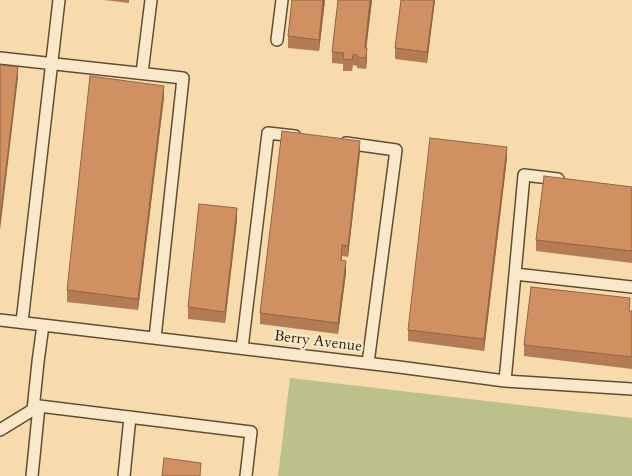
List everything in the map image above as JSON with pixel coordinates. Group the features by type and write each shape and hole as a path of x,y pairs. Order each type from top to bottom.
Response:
{"street":[{"path":"22,322 59,0"},
{"path":"142,73 151,0"},
{"path":"277,40 282,0"},
{"path":"0,58 183,78 155,338"},
{"path":"242,348 268,133 308,138"},
{"path":"337,142 396,150 368,363"},
{"path":"504,381 524,175 573,180"},
{"path":"514,274 632,287"},
{"name":"Berry Avenue","path":"0,320 368,363 504,381 632,389"},
{"path":"32,476 38,362 43,325"},
{"path":"0,430 36,408 251,432 246,476"},
{"path":"124,476 130,417"}],"green space":[{"path":"290,378 632,418 632,476 278,476"}],"building":[{"path":"292,0 323,0 319,40 288,36"},
{"path":"338,0 370,0 365,48 367,48 366,58 357,57 357,55 353,54 352,60 343,59 344,53 332,52"},
{"path":"401,0 434,0 427,52 395,48"},
{"path":"0,65 18,67 0,219"},
{"path":"90,76 164,86 138,299 67,290"},
{"path":"282,131 360,141 348,246 342,245 341,260 346,261 338,323 260,313"},
{"path":"430,138 507,147 484,339 408,330"},
{"path":"544,176 632,187 632,251 536,240"},
{"path":"199,204 237,208 225,312 188,307"},
{"path":"531,287 630,298 629,311 632,311 632,357 524,345"},
{"path":"164,458 201,463 200,476 162,476"}]}
